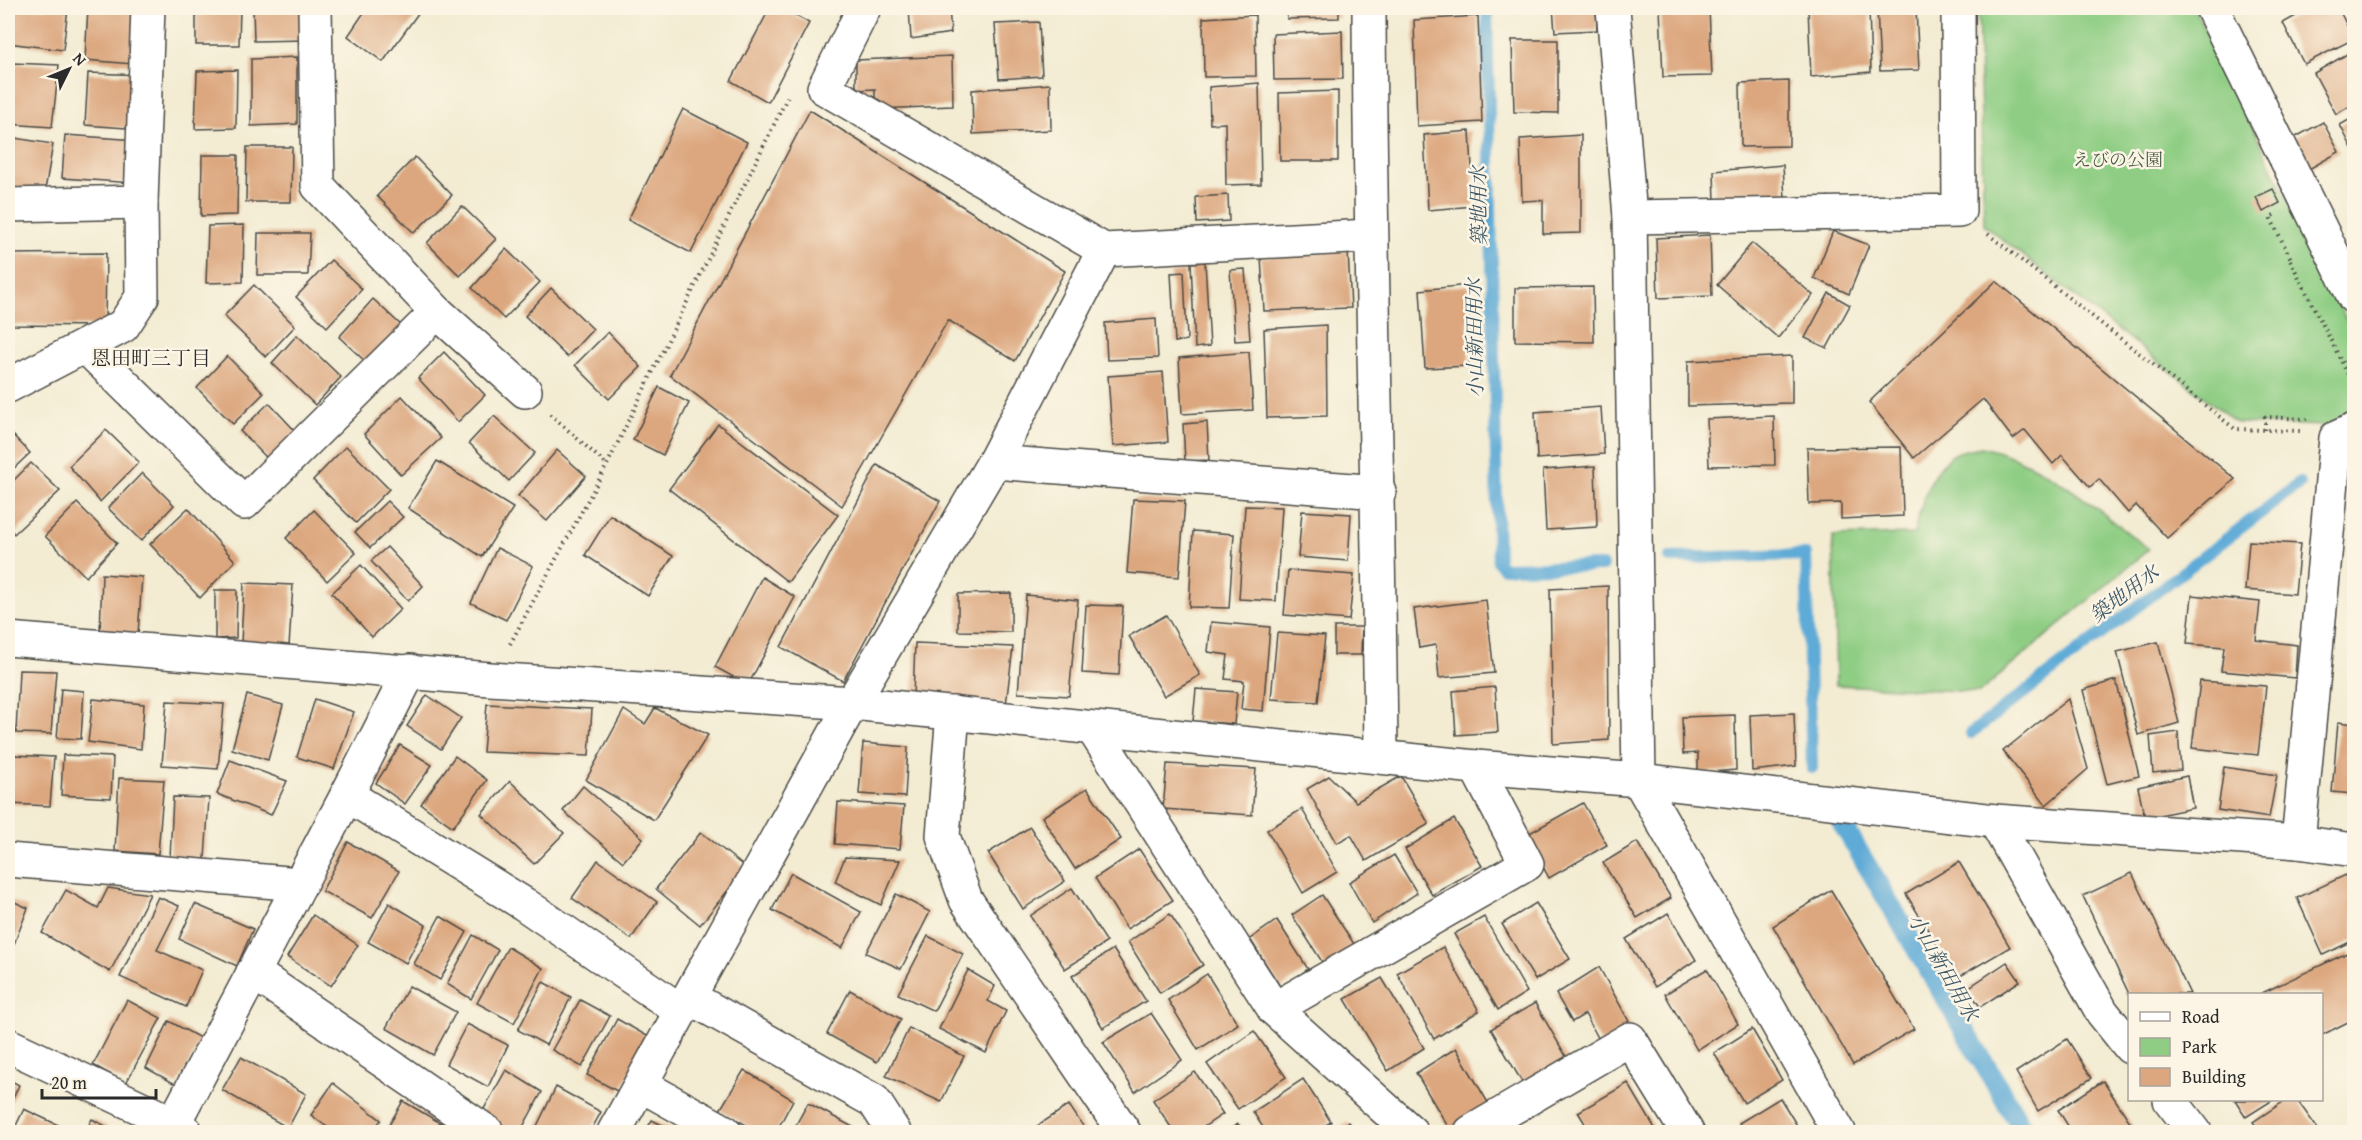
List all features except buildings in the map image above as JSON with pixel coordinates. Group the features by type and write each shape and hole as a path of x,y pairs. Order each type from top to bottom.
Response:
{"street":[{"path":"8,386 123,326 142,297 141,201 148,8"},
{"path":"315,8 318,186 437,312 525,391"},
{"path":"864,8 824,88 1104,250 1370,236"},
{"path":"1369,8 1370,236 1379,492 1381,756"},
{"path":"1613,8 1630,217 1639,780 1839,1132"},
{"path":"1630,217 1959,211 1958,8"},
{"path":"2212,8 2355,297"},
{"path":"8,205 141,201"},
{"path":"614,1132 852,703 994,462 1104,250"},
{"path":"86,346 244,503 437,312"},
{"path":"2298,842 2345,434"},
{"path":"994,462 1379,492"},
{"path":"8,639 490,679 852,703 1476,767 1639,780 1995,821 2298,842 2355,850"},
{"path":"8,1045 176,1129 253,972 410,671"},
{"path":"953,713 943,836 966,900 1124,1132"},
{"path":"1094,729 1274,1009 1411,1132"},
{"path":"1274,1009 1527,864 1476,767"},
{"path":"347,795 685,1004 874,1101 894,1132"},
{"path":"1995,821 2102,1012 2128,1044"},
{"path":"8,860 300,884"},
{"path":"253,972 487,1132"},
{"path":"1471,1132 1630,1039 1687,1132"},
{"path":"641,1085 725,1132"},
{"path":"2171,1101 2195,1132"}],"path":[{"path":"490,679 607,465 790,93"},
{"path":"1959,211 2235,429 2321,431 2345,434"},
{"path":"2290,260 2355,386"},
{"path":"525,391 607,465"},
{"path":"2265,417 2265,430"}],"green space":[{"name":"えびの公園","path":"1978,8 2194,8 2354,335 2354,412 2327,426 2237,423 1984,225"},
{"path":"1981,447 2027,463 2049,475 2090,503 2149,549 1980,692 1836,685 1833,536 1914,534 1927,491 1938,470 1956,453"}],"waterway":[{"name":"小山新田用水","path":"1487,8 1498,562 1504,568 1602,566"},
{"name":"築地用水","path":"1971,733 2300,483"},
{"name":"築地用水","path":"1670,558 1806,555 1812,768"},
{"name":"小山新田用水","path":"1836,821 2019,1132"},
{"name":"築地用水","path":"1846,822 2030,1132"}],"district":[{"name":"恩田町三丁目","path":"151,357"}]}
